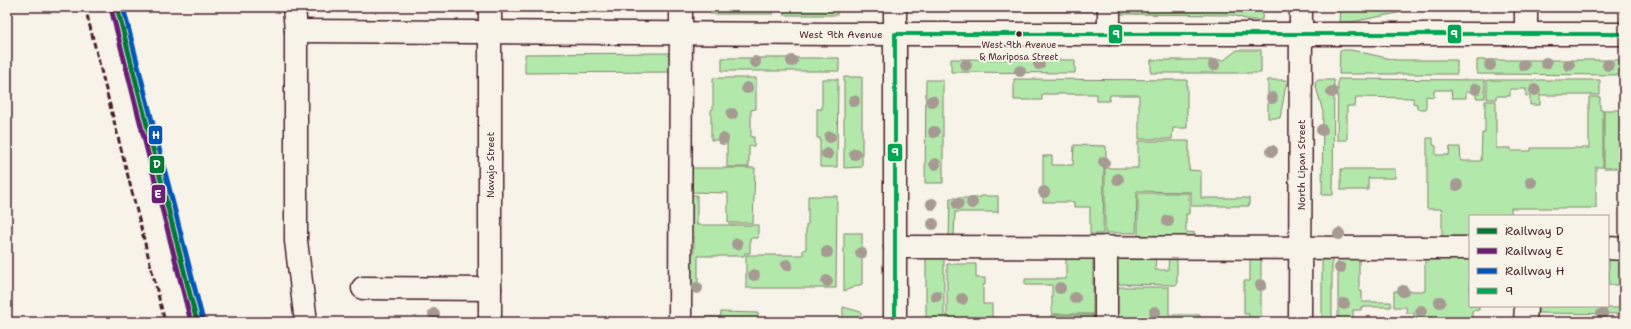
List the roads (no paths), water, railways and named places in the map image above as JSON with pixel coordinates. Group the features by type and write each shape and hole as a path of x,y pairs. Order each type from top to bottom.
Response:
{"street":[{"path":"294,7 296,31 296,241 306,322"},
{"name":"Navajo Street","path":"490,7 490,322"},
{"path":"680,322 681,7"},
{"path":"895,7 895,322"},
{"path":"1109,7 1109,34"},
{"name":"North Lipan Street","path":"1300,322 1301,7"},
{"path":"1526,7 1526,34"},
{"name":"West 9th Avenue","path":"296,31 895,34 1624,34"},
{"path":"895,247 1469,248"},
{"path":"1106,248 1106,322"},
{"path":"1609,248 1624,248"},
{"path":"363,288 490,289"},
{"path":"1526,307 1526,322"}],"railway":[{"path":"85,7 165,322"}],"rail line":[{"name":"D","path":"117,7 197,322"},
{"name":"H","path":"123,7 203,321"},
{"name":"E","path":"111,8 191,322"}],"place":[{"name":"West 9th Avenue & Mariposa Street","path":"1019,34"}]}
